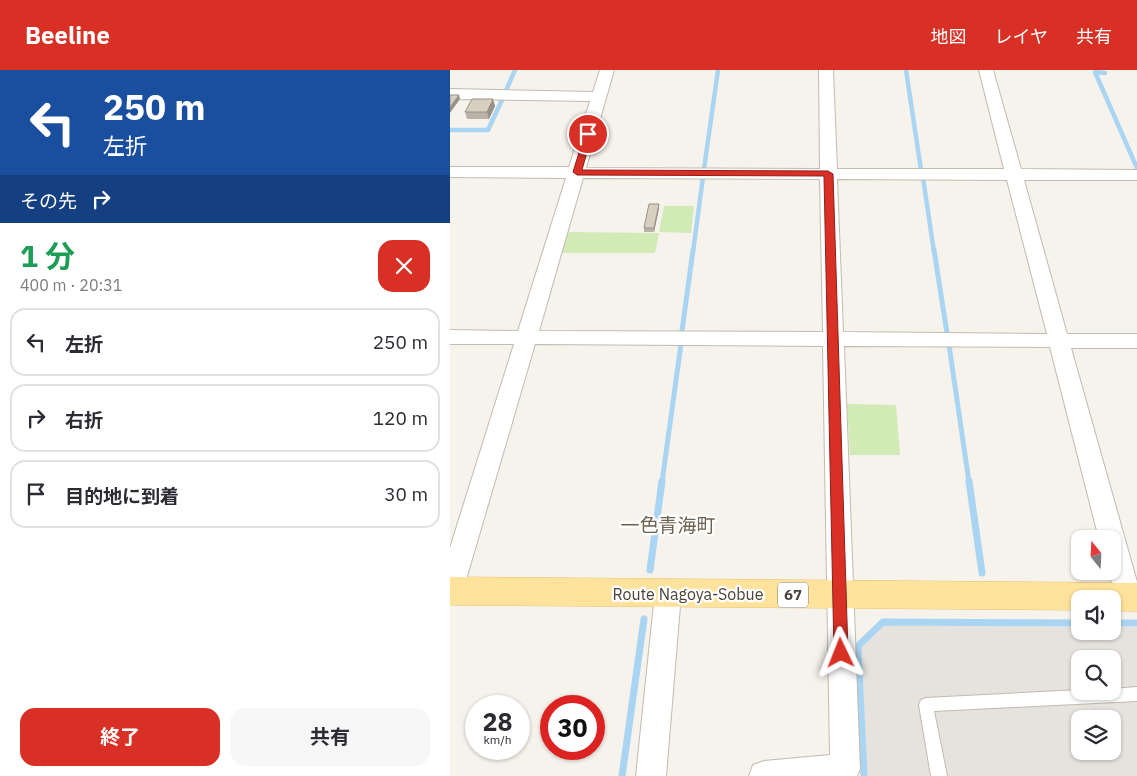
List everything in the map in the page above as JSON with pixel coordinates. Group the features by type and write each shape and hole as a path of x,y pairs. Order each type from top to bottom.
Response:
{"main road":[{"name":"Route Nagoya-Sobue","path":"450,591 1132,596"}],"street":[{"path":"450,591 607,70"},
{"path":"764,776 845,769 826,70"},
{"path":"986,70 1110,530"},
{"path":"450,94 599,97"},
{"path":"450,172 1137,175"},
{"path":"450,337 1137,341"},
{"path":"1121,565 1132,596"},
{"path":"651,776 668,594"}],"lane":[{"path":"938,776 926,705 1137,694"}],"shaded area":[{"path":"885,625 1071,627 1071,640 1121,640 1121,627 1137,627 1137,776 867,776 862,647"}],"green space":[{"path":"664,206 694,206 691,233 659,232"},
{"path":"564,232 659,233 655,253 558,253"},
{"path":"847,404 896,405 900,455 850,455"}],"building":[{"path":"450,95 459,95 450,107"},
{"path":"472,99 493,99 487,112 465,112"},
{"path":"649,204 659,204 654,228 644,228"}],"waterway":[{"path":"505,93 515,70"},
{"path":"704,169 718,70"},
{"path":"906,70 921,170"},
{"path":"1105,73 1095,72 1137,168"},
{"path":"450,130 488,130 502,100"},
{"path":"693,252 703,177"},
{"path":"923,178 934,252"},
{"path":"682,331 693,250"},
{"path":"934,250 947,333"},
{"path":"662,482 681,344"},
{"path":"949,345 969,482"},
{"path":"650,570 662,481"},
{"path":"969,481 982,573"},
{"path":"622,776 644,619"},
{"path":"864,776 858,646 883,622 1071,623"},
{"path":"1121,623 1137,623"}],"district":[{"name":"一色青海町","path":"668,525"}],"route":[{"path":"588,134 577,172 828,174 841,653"}]}
